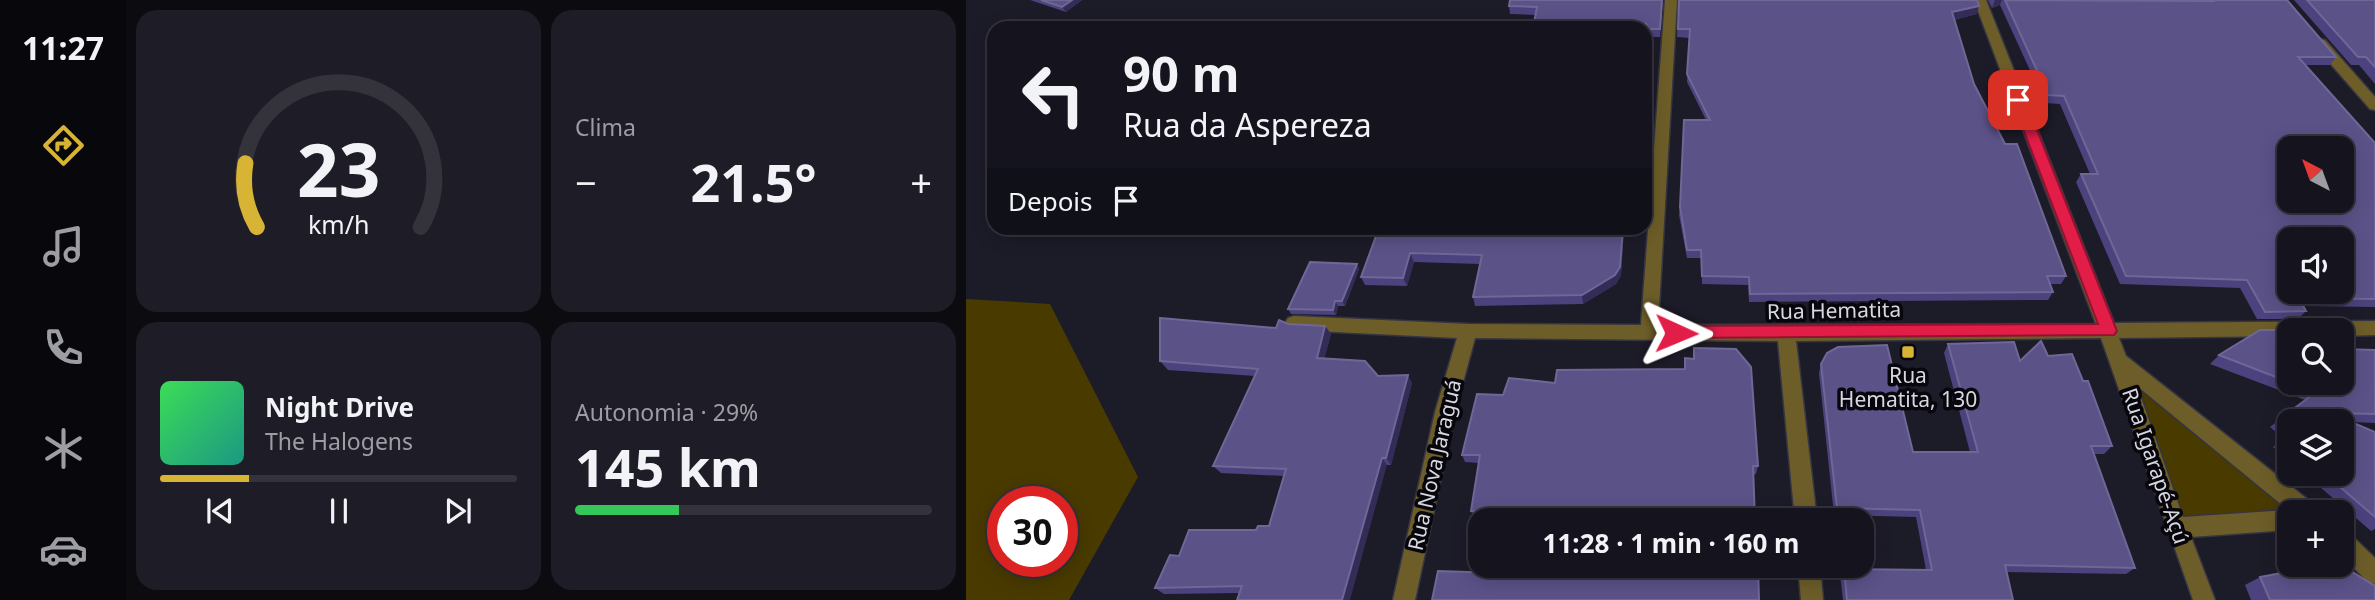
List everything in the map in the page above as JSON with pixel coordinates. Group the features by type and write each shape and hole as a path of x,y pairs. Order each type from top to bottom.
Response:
{"street":[{"path":"1649,333 1671,0"},
{"name":"Rua Igarapé-Açú","path":"1980,0 2109,331 2176,528 2204,600"},
{"path":"2311,32 2375,106"},
{"name":"Rua Hematita","path":"1294,323 1468,331 1786,334 2375,328"},
{"name":"Rua Nova Jaraguá","path":"1404,600 1446,412 1468,331"},
{"path":"1786,334 1805,508"},
{"path":"2119,361 2292,500"},
{"path":"2176,528 2277,521"},
{"path":"2354,553 2375,573"},
{"path":"1810,578 1812,600"}],"shaded area":[{"path":"966,299 1050,304 1138,477 1069,600 966,600"},
{"path":"2119,361 2292,500 2277,500 2277,517 2176,528"}],"building":[{"path":"1041,0 1072,0 1062,7"},
{"path":"1510,0 1662,0 1660,29 1652,29 1652,21 1534,21 1537,7 1509,6"},
{"path":"1679,0 1977,0 1979,6 1952,12 1974,84 2005,144 2017,144 2066,276 2047,276 2053,292 1750,294 1749,277 1702,276 1701,250 1687,250 1680,207 1684,120 1710,120 1687,74 1690,29 1678,29"},
{"path":"2005,0 2287,0 2336,57 2298,57 2375,143 2375,299 2354,299 2354,227 2277,227 2277,304 2302,304 2306,311 2265,312 2247,280 2126,276 2081,174 2098,174 2064,96 2048,95"},
{"path":"2307,0 2375,0 2375,67 2366,57 2358,57"},
{"path":"1376,235 1622,235 1620,267 1615,275 1582,295 1473,297 1482,255 1410,253 1403,278 1361,277"},
{"path":"1310,262 1357,264 1342,301 1335,301 1333,310 1288,309"},
{"path":"1160,318 1276,328 1279,320 1288,324 1325,326 1317,358 1365,361 1378,376 1408,375 1386,458 1382,458 1342,600 1237,600 1242,586 1155,588 1170,555 1179,556 1189,530 1256,530 1258,526 1269,526 1286,469 1213,466 1258,369 1160,361"},
{"path":"2260,330 2277,330 2277,377 2219,355"},
{"path":"2041,341 2048,356 2072,354 2083,381 2088,381 2112,446 2091,446 2135,568 2005,565 2013,600 1847,600 1845,578 1874,578 1874,569 1932,570 1920,510 1837,508 1821,364 1827,353 1838,347 1887,345 1913,452 1978,452 1948,344 2014,342 2020,361"},
{"path":"1694,348 1736,349 1751,367 1758,466 1753,466 1755,508 1471,508 1480,455 1462,455 1477,394 1503,395 1509,378 1555,383 1557,370 1685,369 1685,358 1694,359"},
{"path":"2354,349 2375,350 2375,414 2354,414 2354,409 2293,409 2312,395 2354,395"},
{"path":"2354,423 2375,432 2375,517 2339,486 2354,486"},
{"path":"1438,571 1468,572 1468,578 1758,578 1759,600 1432,600"},
{"path":"2354,573 2375,586 2375,600 2270,600 2260,577 2277,574 2277,577 2354,577"}],"place":[{"name":"Rua Hematita, 130","path":"1908,352"}],"route":[{"path":"1676,333 2109,331 2018,100"}]}
